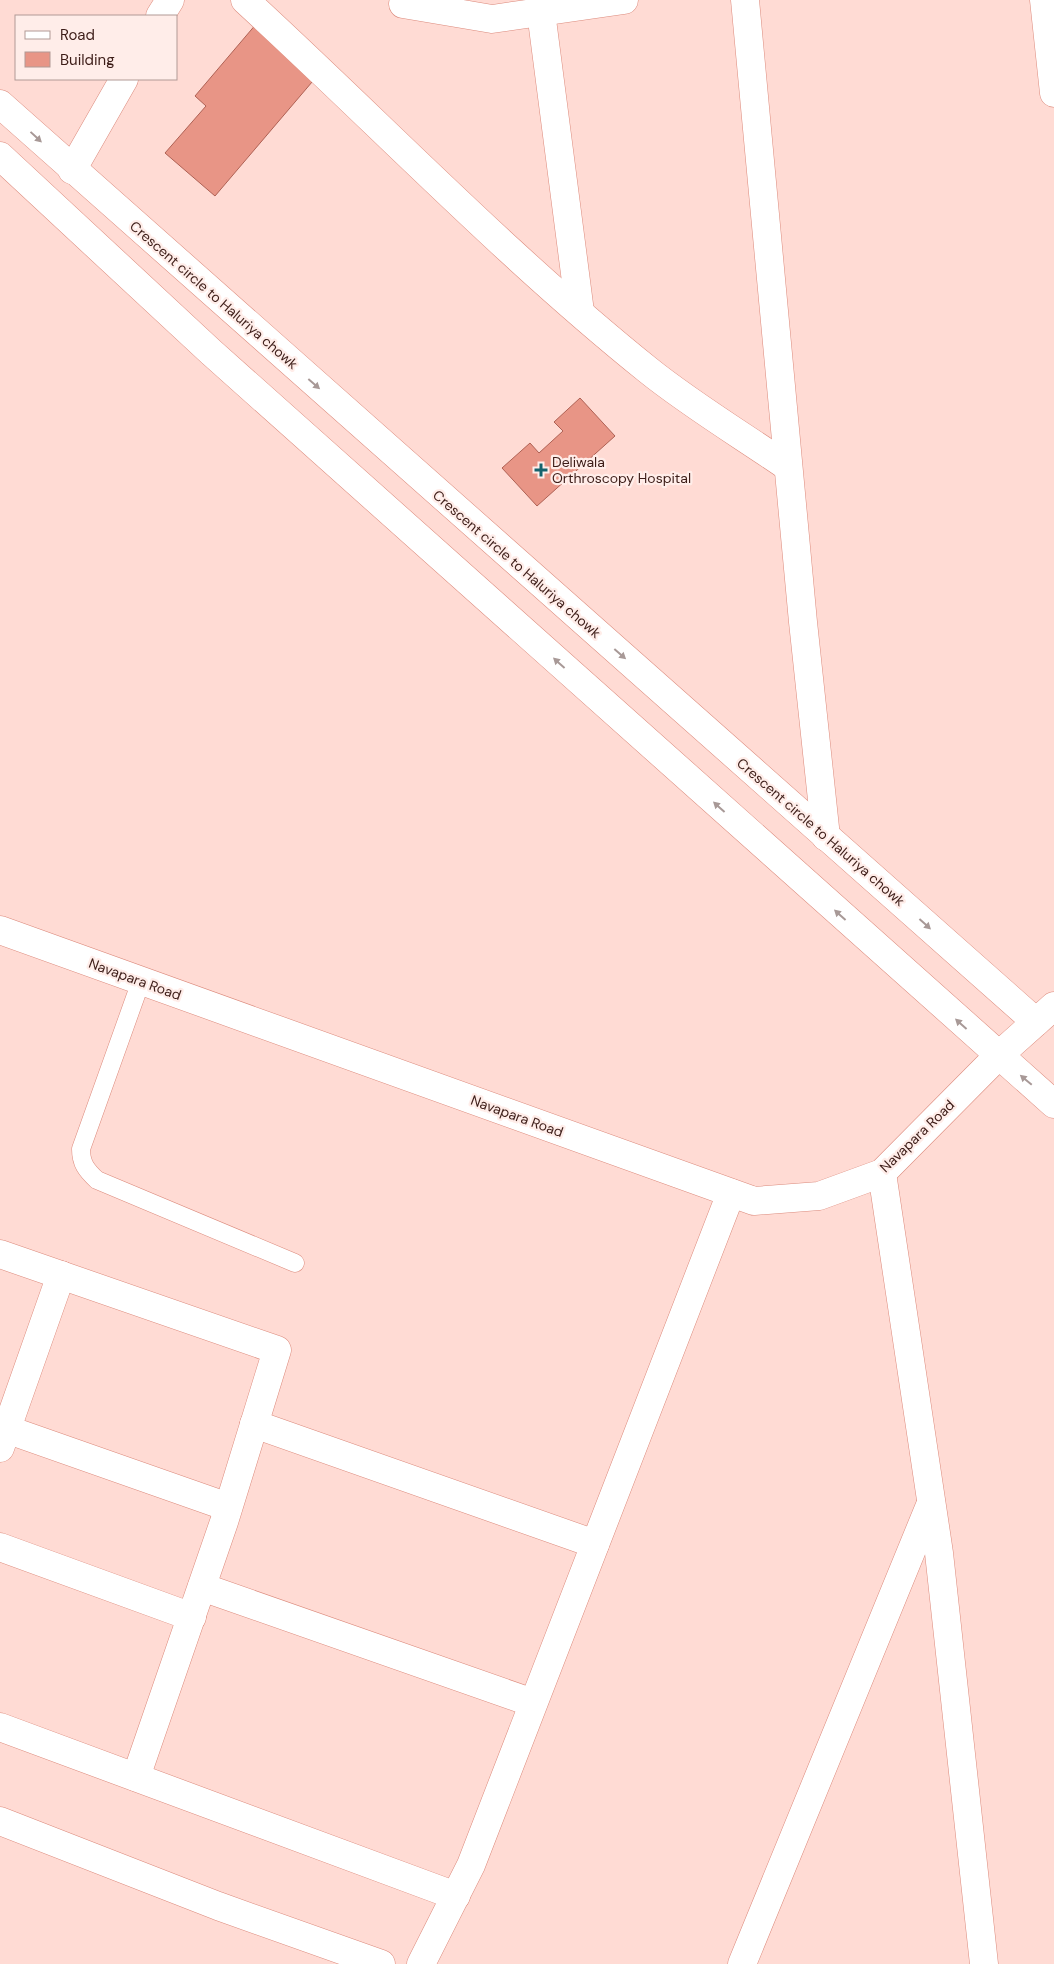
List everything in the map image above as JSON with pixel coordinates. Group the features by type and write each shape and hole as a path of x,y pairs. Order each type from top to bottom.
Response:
{"street":[{"path":"161,15 170,0"},
{"path":"244,0 336,83 490,235 649,371 788,467"},
{"path":"398,1 492,19 624,0"},
{"path":"745,0 788,467 826,837"},
{"path":"1044,0 1054,93"},
{"path":"541,12 580,312"},
{"path":"72,170 123,80"},
{"name":"Crescent circle to Haluriya chowk","path":"0,104 72,170 826,837 1045,1014"},
{"path":"0,156 211,352 1054,1104"},
{"name":"Navapara Road","path":"0,930 754,1201 819,1196 882,1173 998,1056 1045,1014"},
{"path":"882,1173 940,1563 984,1964"},
{"path":"421,1964 471,1866 731,1193"},
{"path":"0,1254 277,1350 202,1587 136,1777"},
{"path":"61,1275 2,1435 228,1508"},
{"path":"254,1424 595,1544"},
{"path":"742,1964 931,1503"},
{"path":"0,1547 192,1617"},
{"path":"202,1587 533,1703"},
{"path":"0,1726 456,1896"},
{"path":"0,1821 218,1906 381,1964"}],"lane":[{"path":"142,981 81,1149 81,1158 86,1170 97,1180 294,1263"}],"building":[{"path":"257,23 318,75 215,196 165,153 206,106 195,96"},
{"path":"580,398 615,436 537,506 502,468 530,443 539,453 563,431 554,422"}],"place":[{"name":"Deliwala Orthroscopy Hospital","path":"541,470"}]}
